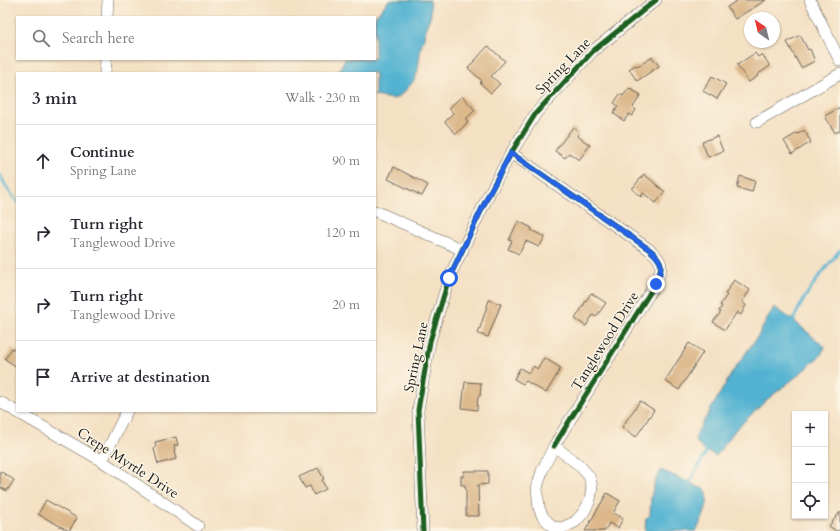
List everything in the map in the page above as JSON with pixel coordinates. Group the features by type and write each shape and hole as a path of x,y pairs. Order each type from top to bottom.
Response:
{"street":[{"path":"107,16 108,0"},
{"name":"Spring Lane","path":"424,531 418,409 430,341 449,278 489,194 511,153 536,113 593,51 656,0"},
{"path":"810,0 840,61"},
{"path":"106,60 106,72"},
{"path":"757,122 840,74"},
{"name":"Tanglewood Drive","path":"511,153 650,250 658,257 661,264 660,274 656,284 572,416 554,446 542,471 537,488 539,508 543,517 553,527 562,528 575,522 584,512 590,500 592,487 589,476 578,464 554,446"},
{"path":"376,211 463,250"},
{"name":"Crepe Myrtle Drive","path":"0,402 16,411"},
{"name":"Crepe Myrtle Drive","path":"17,412 102,461 198,526"},
{"path":"102,461 126,412"}],"water":[{"path":"389,0 430,0 431,15 421,46 418,70 415,79 406,90 398,97 393,99 376,96 376,72 338,72 344,60 376,60 376,16"},
{"path":"774,307 793,320 825,347 820,356 769,398 736,429 716,456 702,449 695,440 698,431 733,371 758,336"},
{"path":"661,470 706,490 707,506 696,531 645,531 646,519 650,515 651,497 655,481"}],"building":[{"path":"738,0 766,0 744,12 735,19 727,7"},
{"path":"800,35 808,50 810,49 815,61 801,68 787,42"},
{"path":"488,46 505,61 491,76 500,84 491,93 480,83 482,81 468,68"},
{"path":"755,53 758,57 762,54 770,66 749,82 737,65"},
{"path":"652,57 659,66 637,81 629,69"},
{"path":"712,76 726,84 717,99 703,91"},
{"path":"629,88 641,95 633,107 636,110 632,116 629,114 624,121 613,113 618,106 614,103 620,94 623,96"},
{"path":"462,96 475,110 466,119 468,122 456,134 445,122 453,113 449,108"},
{"path":"840,107 840,130 835,133 825,116"},
{"path":"573,127 579,132 577,136 590,145 579,160 569,153 565,158 555,151"},
{"path":"804,130 811,142 792,154 784,141"},
{"path":"717,136 723,151 708,157 702,142"},
{"path":"394,167 428,185 422,196 388,179"},
{"path":"644,174 665,192 656,203 643,193 641,197 632,189"},
{"path":"740,176 755,181 752,192 737,188"},
{"path":"518,221 545,237 539,247 526,241 519,254 508,249 512,241 509,240"},
{"path":"734,280 750,290 742,302 746,305 741,315 737,312 725,330 713,322 721,312 719,311 722,306 720,305 727,295 725,294"},
{"path":"591,293 606,303 596,317 593,315 586,326 575,319"},
{"path":"489,300 501,304 488,337 478,334"},
{"path":"689,343 703,352 679,390 665,381"},
{"path":"12,348 16,351 16,366 5,359"},
{"path":"544,358 561,368 546,393 526,381 523,384 514,379 520,368 529,373 534,366 537,369"},
{"path":"465,382 481,383 477,410 462,408"},
{"path":"640,401 654,410 636,437 622,427"},
{"path":"176,437 178,445 174,446 174,451 176,459 158,464 154,449 156,446 155,442"},
{"path":"318,468 324,479 322,480 326,489 314,495 310,486 305,488 299,477"},
{"path":"0,471 14,480 7,491 0,487"},
{"path":"464,471 488,471 488,484 478,485 479,516 466,516 466,490 465,485 461,485 461,476 464,476"},
{"path":"607,493 620,501 613,513 623,518 618,528 609,523 605,531 585,531"},
{"path":"46,500 77,518 69,531 38,514"},
{"path":"840,512 840,531 836,531 829,526"}],"waterway":[{"path":"0,175 16,201"},
{"path":"792,324 807,294 840,250"},
{"path":"688,485 708,449"}],"cycle path":[{"path":"423,531 418,410 430,341 449,278 489,194 511,153 536,113 593,51 656,0"},
{"path":"511,153 650,250 658,258 661,265 656,283 554,446"}],"route":[{"path":"449,278 489,194 511,153 658,257 661,264 660,274 656,284"}]}
